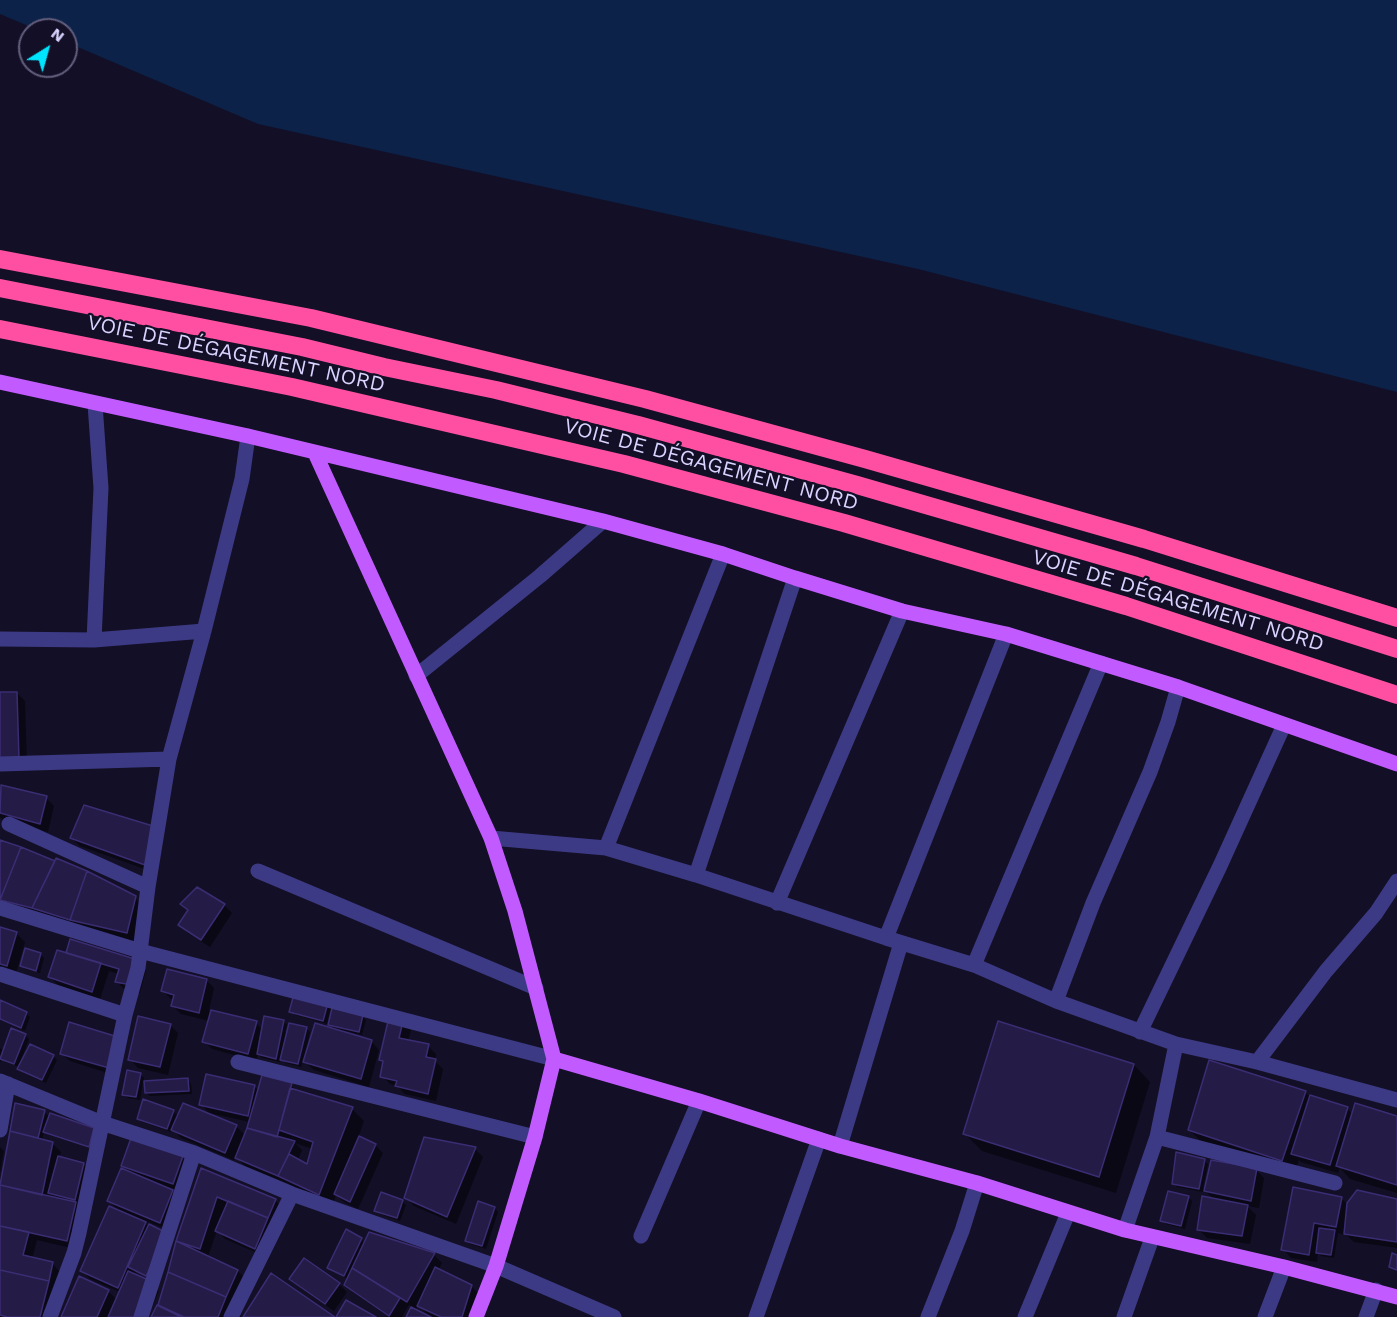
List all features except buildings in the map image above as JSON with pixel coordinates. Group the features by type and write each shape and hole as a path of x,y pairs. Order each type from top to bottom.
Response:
{"highway":[{"path":"0,259 311,318 645,399 1122,532 1397,618"},
{"name":"VOIE DE DÉGAGEMENT NORD","path":"0,288 302,347 496,390 638,425 857,484 1125,562 1397,649"},
{"name":"VOIE DE DÉGAGEMENT NORD","path":"0,329 292,387 624,464 844,523 1126,606 1397,695"}],"main road":[{"path":"0,382 248,436 603,521 723,554 902,611 1006,634 1101,663 1178,687 1397,764"},
{"path":"315,453 491,838 515,911 554,1059 535,1137 496,1266 476,1317"},
{"path":"554,1059 1152,1238 1284,1267 1397,1297"}],"street":[{"path":"94,640 101,488 95,404"},
{"path":"50,1317 74,1253 79,1233 125,1015 138,968 148,887 169,759 242,479 248,436"},
{"path":"416,676 540,576 603,521"},
{"path":"606,848 723,554"},
{"path":"696,875 795,578"},
{"path":"777,903 902,611"},
{"path":"0,639 94,640 204,631"},
{"path":"840,1146 893,940 1006,634"},
{"path":"974,965 1101,663"},
{"path":"1056,1001 1093,903 1150,772 1178,687"},
{"path":"1140,1032 1284,726"},
{"path":"0,764 169,759"},
{"path":"9,824 148,887"},
{"path":"491,838 606,848 974,965 1056,1001 1176,1044 1257,1062 1396,1099"},
{"path":"258,871 536,988"},
{"path":"1257,1062 1326,971 1376,914 1397,881"},
{"path":"0,908 140,951 554,1059"},
{"path":"0,974 125,1015"},
{"path":"1125,1230 1157,1137 1176,1044"},
{"path":"238,1062 535,1137"},
{"path":"0,1130 4,1082 102,1123 194,1154 292,1194 496,1266 614,1317"},
{"path":"641,1236 699,1101"},
{"path":"1157,1137 1335,1183"},
{"path":"756,1317 819,1139"},
{"path":"141,1317 194,1154"},
{"path":"928,1317 962,1231 977,1184"},
{"path":"231,1317 292,1194"},
{"path":"1025,1317 1068,1213"},
{"path":"1124,1317 1152,1238"},
{"path":"1265,1317 1284,1267"},
{"path":"1366,1317 1376,1290"}],"water":[{"path":"0,0 1397,0 1397,392 918,269 258,124 78,47 78,18 18,18 18,22 0,14"}]}
